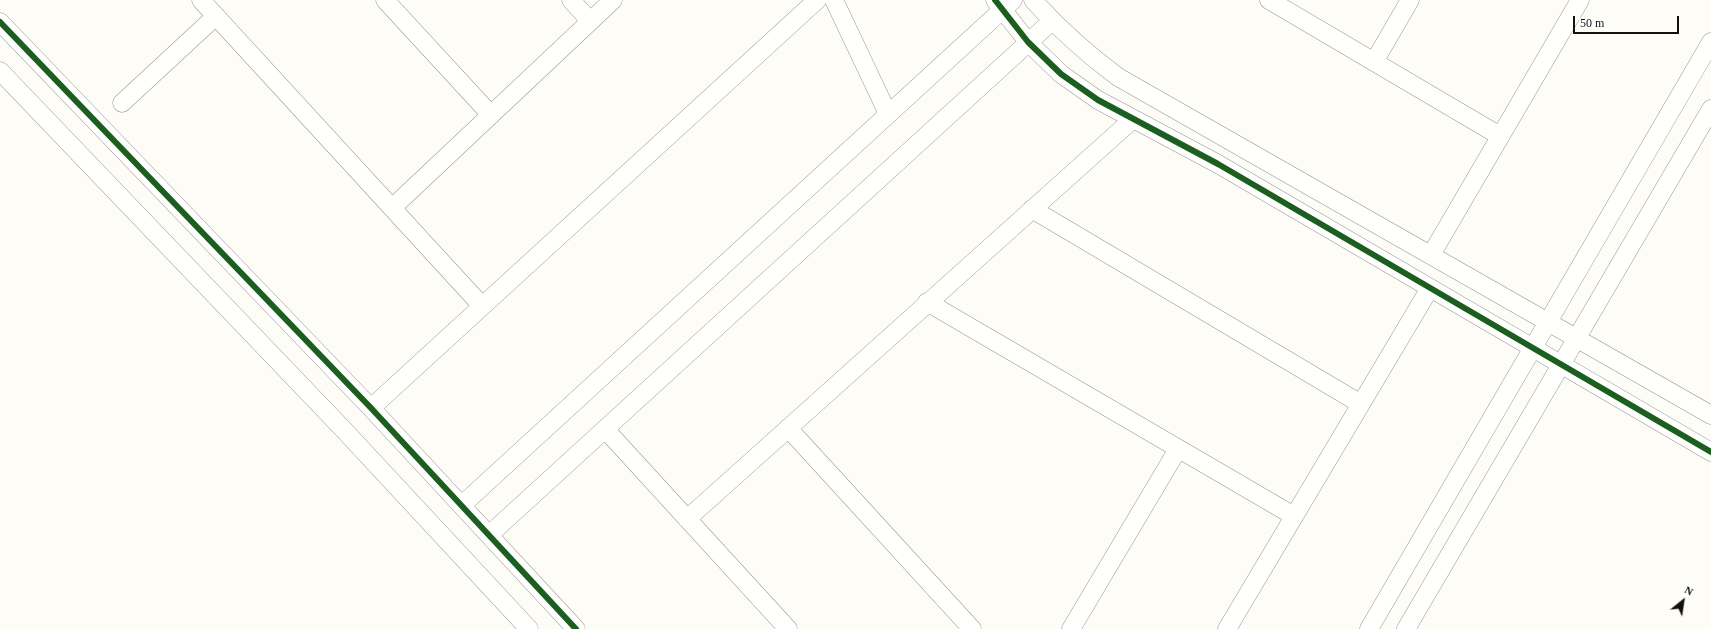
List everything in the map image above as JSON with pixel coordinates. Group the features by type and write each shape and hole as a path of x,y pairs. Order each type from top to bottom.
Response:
{"street":[{"path":"201,0 482,306"},
{"path":"385,0 491,115"},
{"path":"571,0 590,21"},
{"path":"392,208 613,0"},
{"path":"371,408 817,0"},
{"path":"834,0 888,114"},
{"path":"1033,0 1084,51 1118,77 1711,415"},
{"path":"1269,0 1500,136"},
{"path":"1374,62 1410,0"},
{"path":"1431,255 1580,0"},
{"path":"462,505 888,114 1003,3 1028,42 1061,74 1098,100 1132,120 1218,164 1711,452"},
{"path":"122,103 216,16"},
{"path":"489,535 1052,20"},
{"path":"0,22 371,408 576,629"},
{"path":"1369,629 1711,42"},
{"path":"0,71 343,428 529,629"},
{"path":"1406,629 1711,109"},
{"path":"687,519 1132,120"},
{"path":"1032,209 1361,404"},
{"path":"1227,629 1430,288"},
{"path":"928,302 1294,516"},
{"path":"788,428 972,629"},
{"path":"605,429 788,629"},
{"path":"1071,629 1178,449"}],"cycle path":[{"path":"995,0 1028,42 1061,74 1098,100 1218,164 1711,452"},
{"path":"0,22 371,408 576,629"}]}
